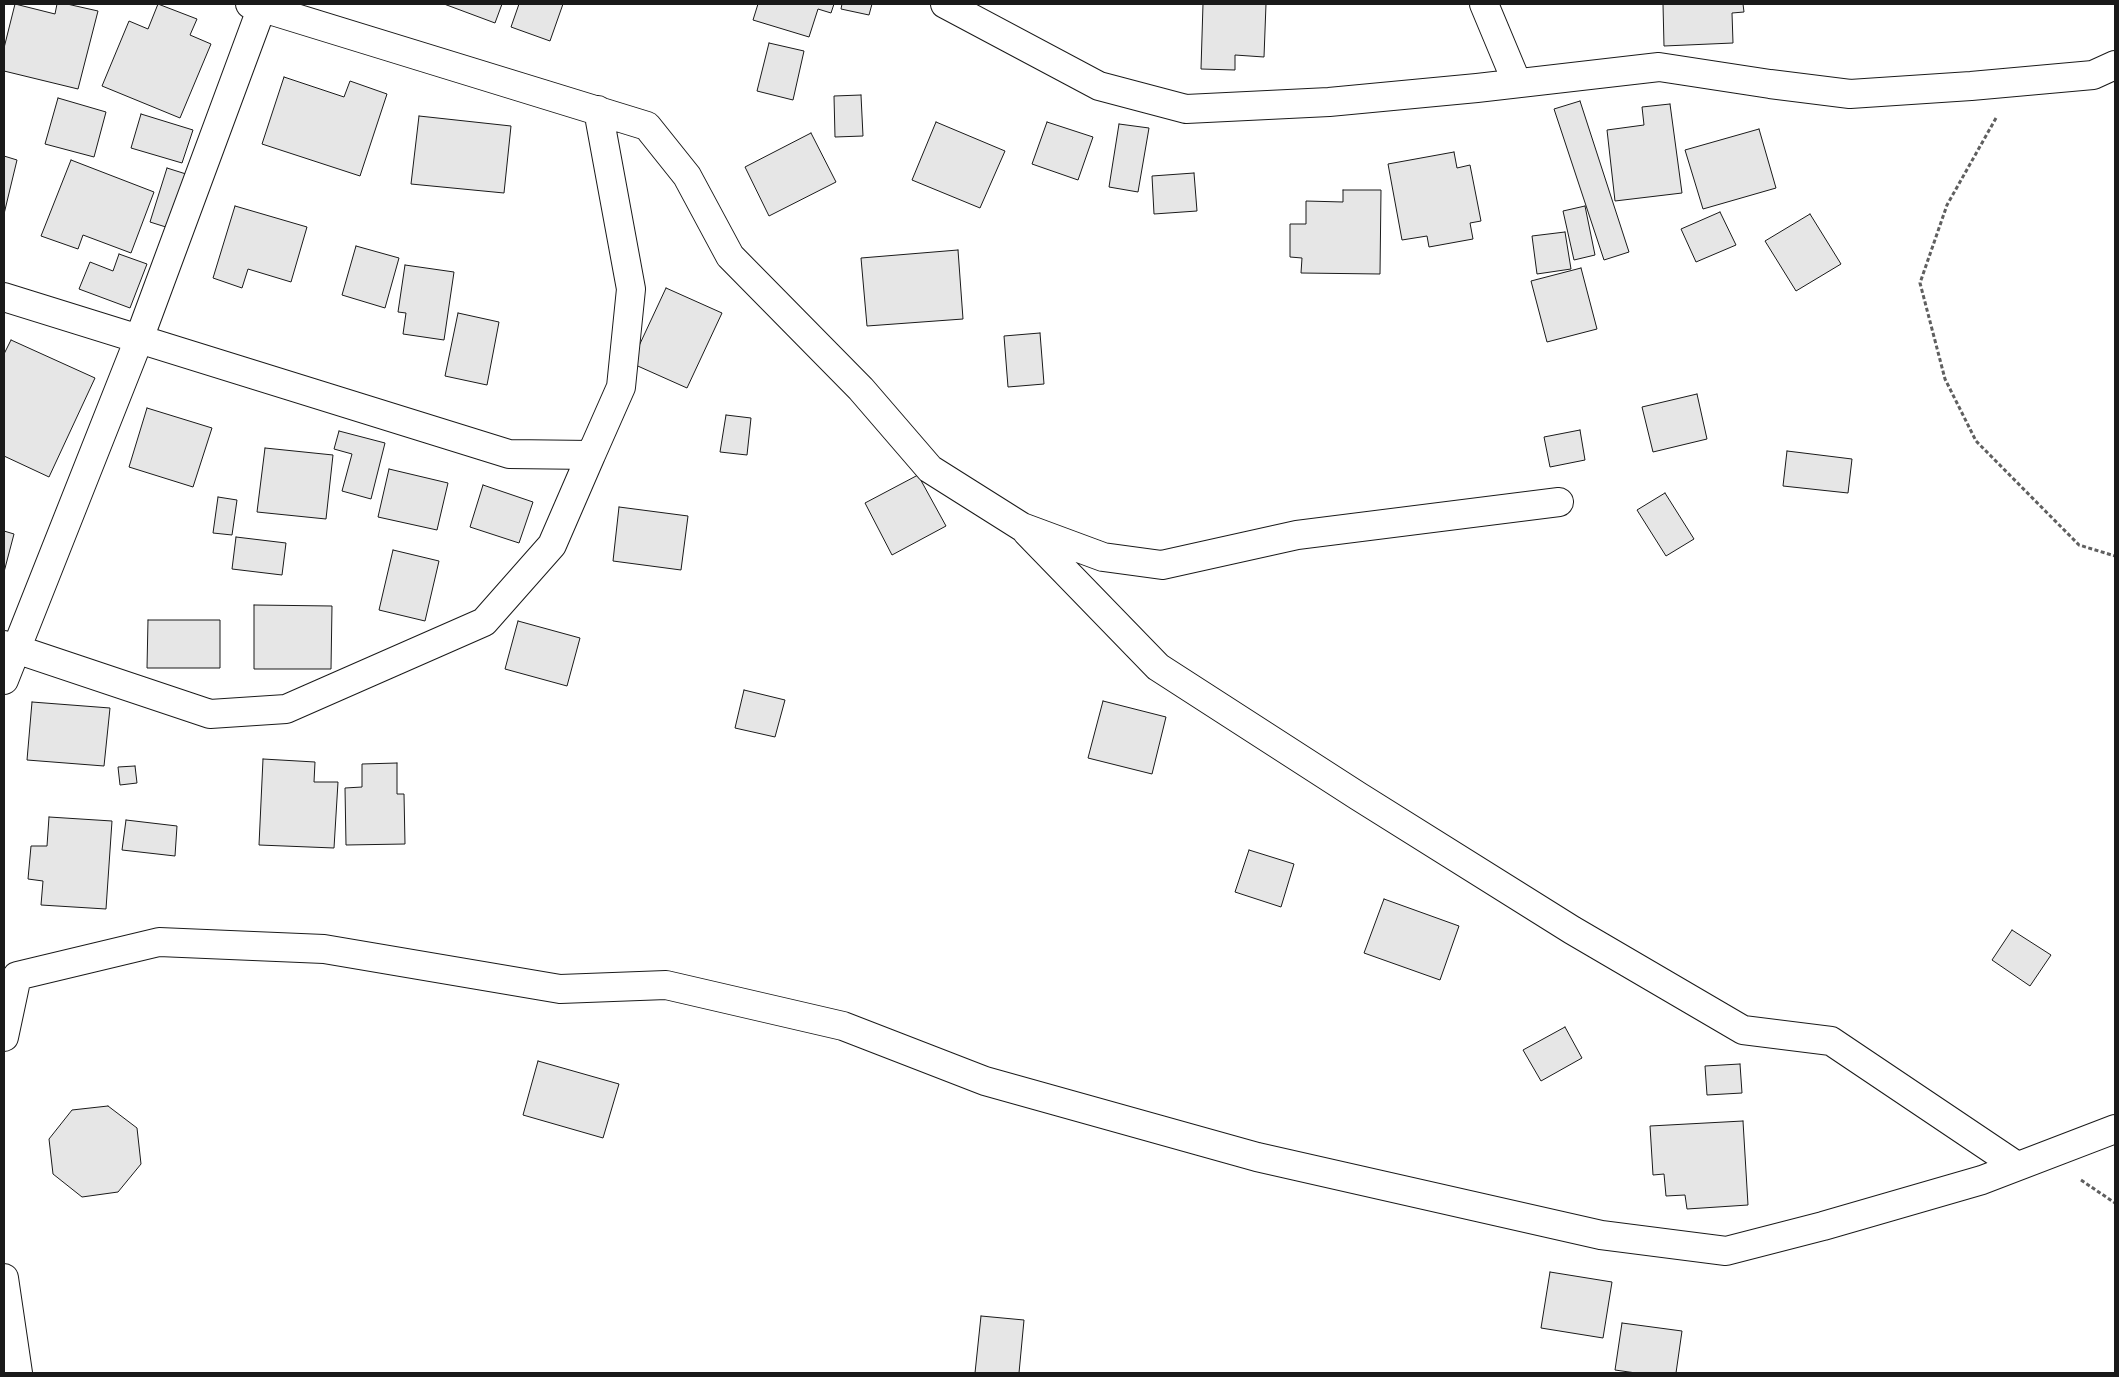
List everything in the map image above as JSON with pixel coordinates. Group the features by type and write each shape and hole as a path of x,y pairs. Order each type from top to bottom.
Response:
{"street":[{"path":"944,4 1099,86 1186,109 1328,102 1517,84 1659,67 1850,94 2093,75 2115,65"},
{"path":"1484,4 1517,84"},
{"path":"4,680 10,647 139,339 258,5 647,126 687,176 730,256 861,388 930,469 1022,527 1103,557 1162,566 1297,535 1559,502"},
{"path":"10,647 210,714 286,709 484,622 552,545 621,386 631,289 598,110"},
{"path":"4,297 509,454 591,455"},
{"path":"1022,527 1158,667 1358,796 1572,930 1743,1030 1831,1041 2017,1166"},
{"path":"4,1037 16,976 159,942 324,949 560,989 666,985 843,1026 985,1081 1257,1157 1610,1236 1726,1251 1823,1226 1982,1180 2115,1129"},
{"path":"4,1278 18,1373"}],"path":[{"path":"2018,82 1947,205 1920,283 1945,379 1976,441 2079,545 2115,556"}],"building":[{"path":"15,4 55,14 57,4 67,4 98,11 78,89 4,71 4,48"},
{"path":"158,4 197,19 190,35 211,44 180,118 102,86 129,21 148,29"},
{"path":"444,4 502,4 495,23"},
{"path":"519,4 563,4 550,41 511,27"},
{"path":"758,4 834,4 831,13 818,9 809,37 753,20"},
{"path":"842,4 872,4 869,15 841,9"},
{"path":"1203,4 1266,4 1264,57 1235,55 1235,70 1201,69"},
{"path":"1663,4 1743,4 1744,12 1732,13 1733,43 1664,46"},
{"path":"769,43 804,51 793,100 757,91"},
{"path":"284,77 344,97 350,81 387,94 360,176 262,144"},
{"path":"861,95 863,136 835,137 834,96"},
{"path":"58,98 106,112 94,157 45,144"},
{"path":"1580,101 1629,252 1604,260 1554,109"},
{"path":"1670,104 1682,193 1615,201 1607,130 1644,125 1642,107"},
{"path":"141,114 193,130 182,163 131,148"},
{"path":"419,116 511,126 504,193 411,184"},
{"path":"936,122 1005,151 980,208 912,180"},
{"path":"1047,122 1093,137 1078,180 1032,164"},
{"path":"1119,124 1149,128 1138,192 1109,187"},
{"path":"1759,129 1776,188 1703,209 1685,150"},
{"path":"811,133 836,182 769,216 745,167"},
{"path":"1454,152 1457,168 1470,165 1481,221 1470,223 1473,239 1429,247 1427,236 1402,240 1388,164"},
{"path":"4,156 17,160 4,214"},
{"path":"71,160 154,192 131,253 83,235 78,249 41,236"},
{"path":"167,168 186,174 169,228 150,222"},
{"path":"1194,173 1197,211 1154,214 1152,176"},
{"path":"1343,190 1381,190 1380,274 1301,273 1302,258 1290,257 1290,224 1306,224 1306,201 1343,202"},
{"path":"235,206 307,227 291,282 248,269 242,288 213,278"},
{"path":"1585,206 1595,255 1574,260 1563,211"},
{"path":"1720,212 1736,245 1696,262 1681,229"},
{"path":"1810,214 1841,264 1796,291 1765,241"},
{"path":"1565,232 1571,269 1537,274 1532,236"},
{"path":"356,246 399,258 385,308 342,295"},
{"path":"958,250 963,319 867,326 861,258"},
{"path":"119,254 147,264 130,308 79,289 90,262 113,271"},
{"path":"405,265 454,272 444,340 403,334 406,313 398,312"},
{"path":"1581,268 1597,329 1547,342 1531,281"},
{"path":"666,288 722,313 687,388 631,363"},
{"path":"458,313 499,322 487,385 445,376"},
{"path":"1040,333 1044,384 1008,387 1004,336"},
{"path":"11,340 95,378 49,477 4,456 4,354"},
{"path":"1697,394 1707,439 1653,452 1642,407"},
{"path":"147,408 212,428 193,487 129,467"},
{"path":"726,415 751,418 747,455 720,452"},
{"path":"1580,430 1585,460 1550,467 1544,437"},
{"path":"339,431 385,443 371,499 342,491 352,454 334,449"},
{"path":"265,448 333,455 326,519 257,512"},
{"path":"1787,451 1852,459 1848,493 1783,486"},
{"path":"389,469 448,483 437,530 378,517"},
{"path":"918,475 946,526 892,555 865,503"},
{"path":"483,485 533,502 519,543 470,527"},
{"path":"1665,493 1694,539 1666,556 1637,510"},
{"path":"218,497 237,500 232,535 213,533"},
{"path":"619,507 688,516 681,570 613,561"},
{"path":"4,531 14,534 4,572"},
{"path":"236,537 286,543 282,575 232,569"},
{"path":"393,550 439,561 425,621 379,610"},
{"path":"254,605 332,606 331,669 254,669"},
{"path":"148,620 220,620 220,668 147,668"},
{"path":"518,621 580,638 567,686 505,669"},
{"path":"744,690 785,700 775,737 735,728"},
{"path":"1103,701 1166,717 1152,774 1088,758"},
{"path":"32,702 110,708 104,766 27,760"},
{"path":"263,759 315,762 314,782 338,782 334,848 259,845"},
{"path":"397,763 397,794 404,794 405,844 346,845 345,788 362,787 362,764"},
{"path":"135,766 137,783 120,785 118,767"},
{"path":"49,817 112,821 106,909 41,905 43,881 28,879 31,846 47,846"},
{"path":"126,820 177,826 175,856 122,850"},
{"path":"1249,850 1294,864 1281,907 1235,892"},
{"path":"1384,899 1459,926 1440,980 1364,953"},
{"path":"2012,930 2051,955 2030,986 1992,960"},
{"path":"1565,1027 1582,1058 1541,1081 1523,1050"},
{"path":"538,1061 619,1084 603,1138 523,1115"},
{"path":"1740,1064 1742,1093 1707,1095 1705,1066"},
{"path":"108,1106 137,1128 141,1164 118,1192 82,1197 53,1174 49,1139 72,1110"},
{"path":"1743,1121 1748,1205 1687,1209 1685,1195 1666,1196 1664,1174 1653,1175 1650,1126"},
{"path":"1550,1272 1612,1282 1603,1338 1541,1328"},
{"path":"981,1316 1024,1320 1019,1373 975,1373"},
{"path":"1622,1323 1682,1331 1676,1373 1636,1373 1615,1370"}]}
